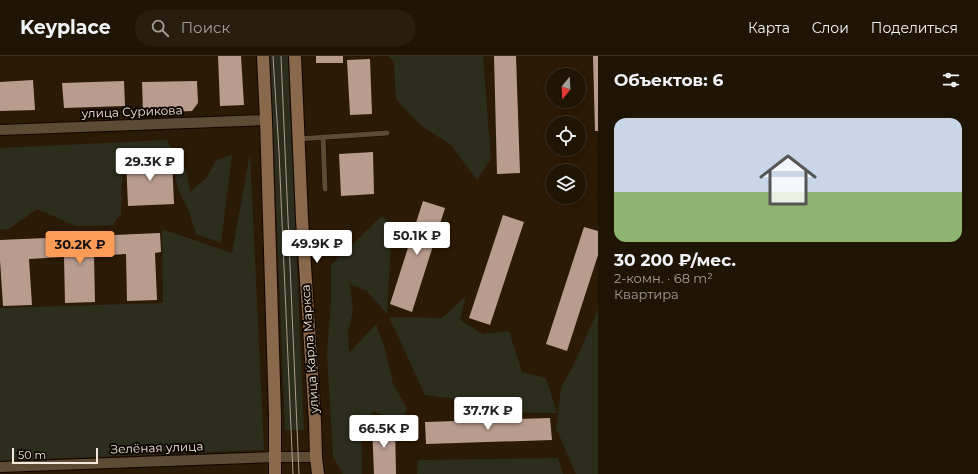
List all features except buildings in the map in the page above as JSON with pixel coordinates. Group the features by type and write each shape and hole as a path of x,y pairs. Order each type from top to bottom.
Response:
{"street":[{"path":"263,56 276,457 275,474"},
{"name":"улица Карла Маркса","path":"295,56 302,219 318,474"},
{"name":"улица Сурикова","path":"0,130 266,120"},
{"name":"Зелёная улица","path":"0,467 276,457 316,457"}],"lane":[{"path":"298,139 387,133"},
{"path":"323,137 325,189"}],"green space":[{"path":"270,56 288,56 304,430 285,430"},
{"path":"388,56 483,56 491,159 477,180 451,145 420,125 396,99 394,62"},
{"path":"167,140 187,173 190,192 207,177 216,160 232,155 221,243 196,234 188,209 178,189 172,159 126,160 122,180 121,214 113,225 76,226 37,209 7,230 0,229 0,148"},
{"path":"250,153 264,450 0,461 0,308 163,303 162,229 232,253"},
{"path":"382,216 392,226 387,314 367,291 350,284 353,312 348,332 349,353 376,324 386,352 393,384 407,408 401,425 374,411 361,426 362,474 343,474 333,457 327,353 331,302 331,265"},
{"path":"466,296 460,320 483,334 509,331 522,372 546,378 557,413 475,412 455,399 425,395 389,317 442,318"},
{"path":"598,310 598,474 576,474 556,428 561,388 574,364"},
{"path":"558,458 563,474 417,474 418,460"}],"tram line":[{"path":"273,56 279,152 293,474"},
{"path":"281,56 299,474"}]}
